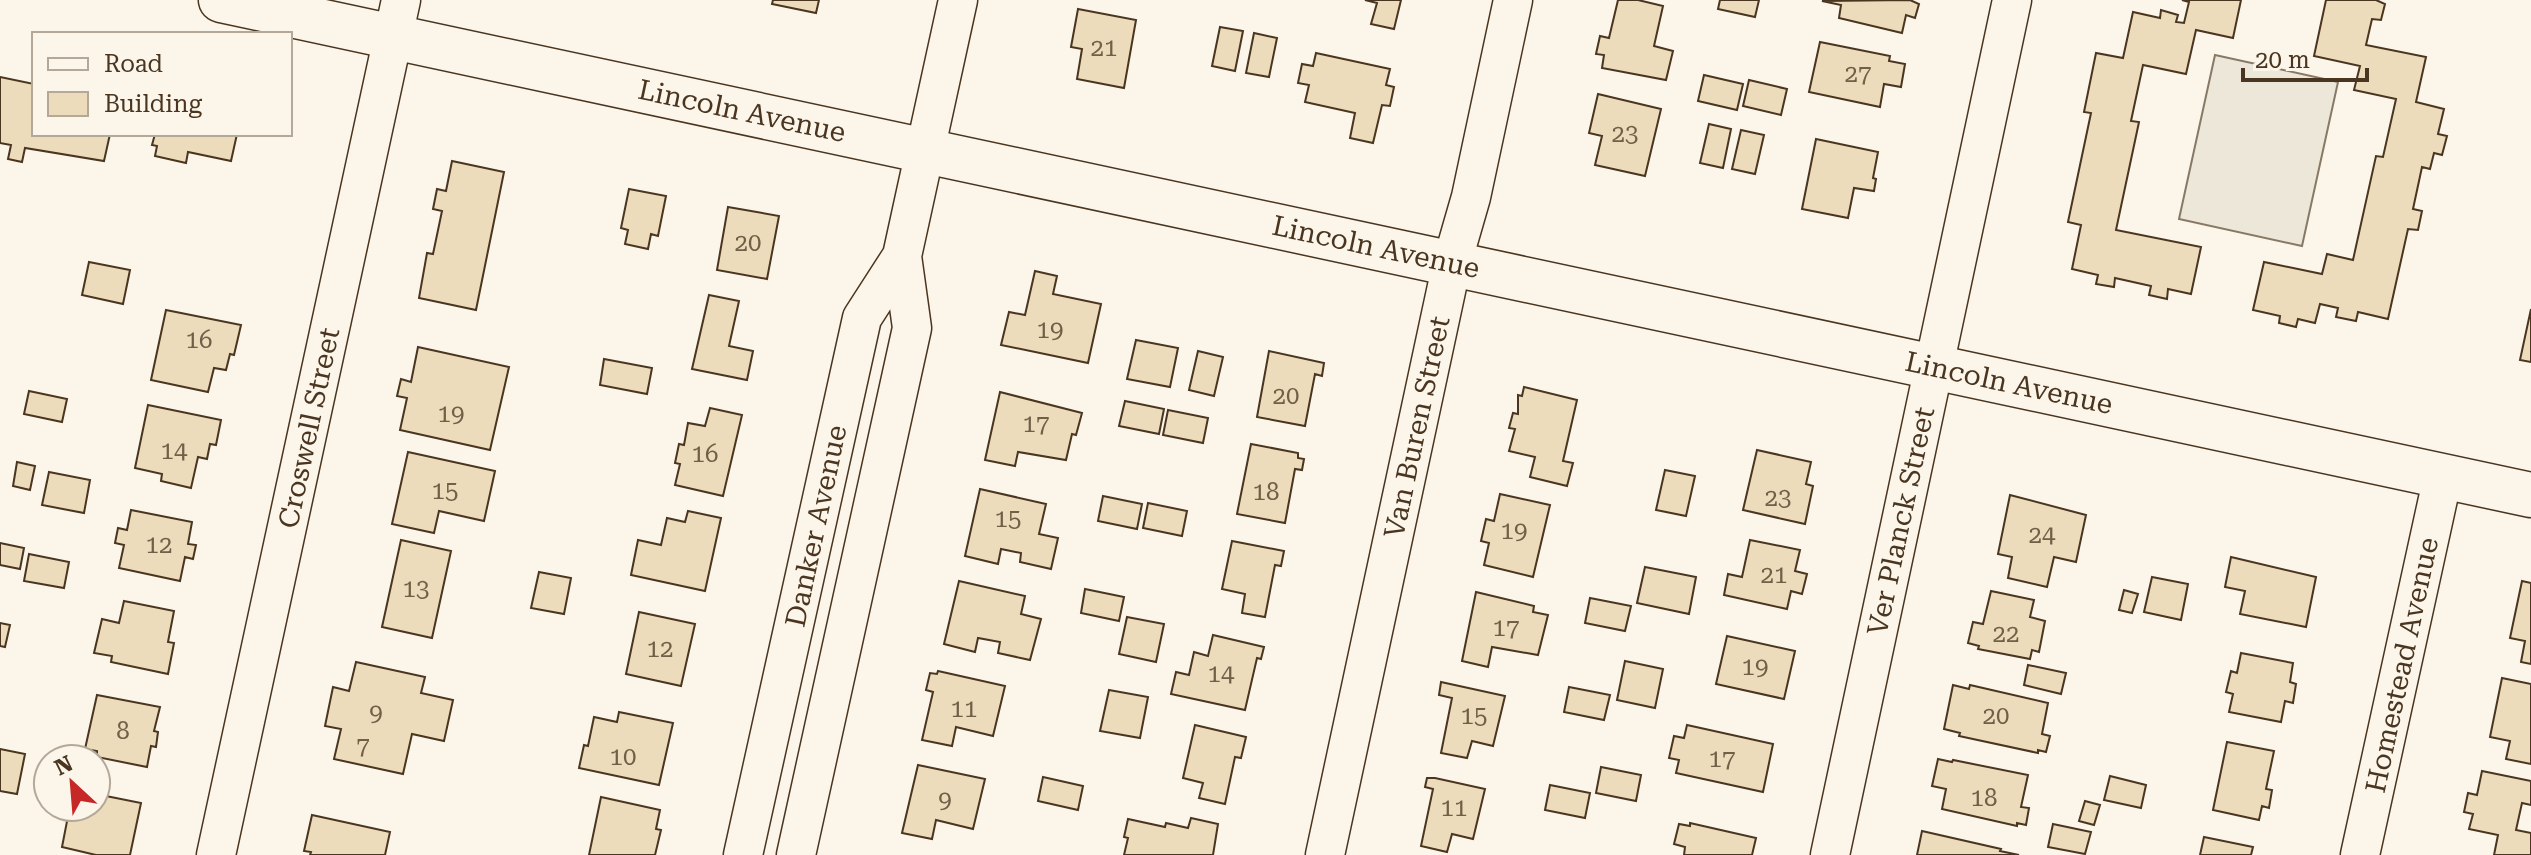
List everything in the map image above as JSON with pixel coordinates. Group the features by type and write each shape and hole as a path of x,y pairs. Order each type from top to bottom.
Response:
{"street":[{"name":"Lincoln Avenue","path":"221,0 397,18 927,150 2531,495"},
{"name":"Danker Avenue","path":"743,855 862,318 902,256 958,0"},
{"name":"Van Buren Street","path":"1325,855 1452,263 1471,197 1513,0"},
{"name":"Ver Planck Street","path":"1830,855 2012,0"},
{"name":"Croswell Street","path":"216,855 397,18"},
{"name":"Danker Avenue","path":"796,855 912,328 902,256"},
{"name":"Homestead Avenue","path":"2360,855 2443,476"},
{"path":"753,807 803,818"}],"shaded area":[{"path":"2215,55 2338,82 2302,246 2179,219"}],"building":[{"path":"773,0 819,0 816,13 772,4"},
{"path":"1365,0 1401,0 1394,29 1371,24 1377,3"},
{"path":"1618,0 1638,0 1663,6 1654,46 1673,51 1666,80 1602,68 1604,55 1596,54 1600,36 1609,38"},
{"path":"1720,0 1759,0 1755,17 1718,9"},
{"path":"1910,0 1919,4 1915,18 1906,15 1902,33 1839,18 1841,5 1822,1"},
{"path":"2182,0 2241,0 2233,38 2196,30 2186,74 2143,65 2131,121 2139,122 2116,230 2201,247 2191,294 2168,289 2167,299 2149,295 2151,286 2115,278 2114,287 2096,284 2098,275 2072,269 2081,225 2068,222 2091,113 2084,112 2096,53 2123,58 2133,12 2160,18 2161,10 2178,15 2176,22 2184,23 2189,2"},
{"path":"2326,0 2376,0 2385,4 2381,20 2372,19 2366,45 2426,57 2416,102 2444,109 2438,134 2447,136 2442,155 2434,153 2430,169 2422,167 2413,209 2422,211 2418,230 2408,229 2388,319 2358,312 2356,321 2336,317 2338,308 2320,304 2315,323 2298,319 2296,327 2279,323 2280,316 2253,310 2264,262 2322,274 2327,254 2353,260 2376,156 2383,157 2396,99 2354,90 2360,66 2314,56"},
{"path":"1078,9 1136,20 1124,88 1077,79 1082,49 1071,47"},
{"path":"1220,27 1243,31 1235,71 1212,66"},
{"path":"1254,33 1277,38 1269,77 1246,73"},
{"path":"1820,42 1890,56 1889,61 1905,64 1901,87 1884,84 1880,107 1809,92"},
{"path":"1316,53 1390,69 1386,85 1394,87 1390,106 1382,105 1373,143 1350,138 1355,113 1305,102 1309,85 1298,83 1302,64 1313,66"},
{"path":"1704,75 1743,84 1737,110 1698,101"},
{"path":"0,77 32,84 32,136 110,136 104,161 25,148 22,162 8,159 11,145 0,143"},
{"path":"1749,80 1787,89 1781,115 1743,106"},
{"path":"1598,94 1661,109 1645,176 1595,165 1602,136 1589,133"},
{"path":"1709,124 1731,129 1723,168 1700,163"},
{"path":"1741,130 1764,135 1755,174 1732,169"},
{"path":"154,136 237,136 231,161 188,152 186,163 155,156 157,146 152,145"},
{"path":"1816,139 1878,152 1874,191 1854,188 1848,218 1802,209"},
{"path":"452,161 504,172 476,310 419,298 427,253 433,254 442,211 433,209 437,189 446,191"},
{"path":"629,189 666,196 658,236 651,234 648,249 625,244 628,230 621,228"},
{"path":"728,207 779,216 767,279 717,270"},
{"path":"89,262 130,270 123,304 82,295"},
{"path":"1035,271 1057,276 1053,294 1101,304 1088,363 1001,345 1009,312 1025,315"},
{"path":"709,295 739,301 729,346 753,351 747,380 692,369"},
{"path":"2531,309 2531,362 2520,360"},
{"path":"166,310 241,325 234,355 230,354 226,370 214,368 208,392 151,380"},
{"path":"1136,340 1178,348 1170,387 1127,379"},
{"path":"418,347 509,367 490,450 400,430 407,398 397,396 401,379 411,382"},
{"path":"1198,351 1223,357 1214,396 1189,390"},
{"path":"1269,351 1324,363 1322,376 1315,374 1305,426 1257,417"},
{"path":"604,359 652,368 647,394 600,385"},
{"path":"1524,387 1577,400 1563,461 1573,463 1567,486 1530,477 1535,457 1509,451 1515,429 1509,428 1513,413 1518,414 1518,395 1522,396"},
{"path":"29,391 67,399 62,422 24,414"},
{"path":"1000,392 1082,413 1076,435 1072,434 1066,460 1018,452 1015,466 985,460"},
{"path":"1125,401 1164,409 1159,434 1119,426"},
{"path":"148,405 221,420 216,445 210,444 207,459 198,457 191,488 161,481 162,474 135,468"},
{"path":"710,408 742,415 723,496 675,485 680,464 675,463 679,444 684,445 688,423 705,426"},
{"path":"1168,410 1208,418 1203,443 1163,435"},
{"path":"1251,444 1298,453 1298,458 1304,459 1302,470 1295,469 1285,523 1237,514"},
{"path":"1757,450 1811,462 1806,484 1813,486 1805,524 1743,510"},
{"path":"408,452 495,471 484,521 439,511 434,533 392,524"},
{"path":"17,462 35,466 30,490 13,486"},
{"path":"1665,470 1695,476 1686,516 1656,510"},
{"path":"49,472 90,480 84,513 42,505"},
{"path":"980,489 1046,504 1039,534 1058,538 1051,569 1020,562 1021,553 1001,549 998,564 965,556"},
{"path":"1500,494 1550,505 1533,577 1484,565 1489,543 1481,541 1486,519 1494,521"},
{"path":"2010,495 2086,515 2076,562 2054,557 2047,587 2008,578 2012,557 1998,554"},
{"path":"1103,496 1142,504 1137,529 1098,521"},
{"path":"1148,503 1187,511 1182,536 1143,528"},
{"path":"131,510 192,522 188,544 196,545 193,559 185,557 180,581 119,568 124,545 115,543 118,528 127,530"},
{"path":"688,511 721,518 705,591 631,575 638,540 661,545 667,518 685,522"},
{"path":"401,540 451,551 432,638 382,627"},
{"path":"1750,540 1800,550 1795,571 1807,574 1802,594 1791,591 1787,609 1724,595 1728,574 1742,577"},
{"path":"1232,541 1284,551 1281,566 1275,565 1265,617 1242,613 1245,594 1222,589"},
{"path":"0,543 24,548 20,569 0,565"},
{"path":"29,554 69,562 64,588 24,581"},
{"path":"2231,557 2316,577 2306,627 2240,614 2245,591 2225,587"},
{"path":"1645,567 1696,577 1689,614 1637,603"},
{"path":"539,572 571,578 564,614 531,608"},
{"path":"2152,577 2188,584 2181,620 2144,612"},
{"path":"959,581 1025,596 1021,614 1041,619 1030,660 998,653 1000,642 978,638 975,652 944,644"},
{"path":"2522,581 2531,583 2531,664 2521,662 2525,641 2510,638"},
{"path":"1085,589 1124,597 1119,621 1081,613"},
{"path":"2124,590 2138,594 2132,613 2119,610"},
{"path":"1991,591 2034,600 2030,617 2045,621 2039,652 2032,650 2030,659 1978,649 1979,646 1968,643 1973,622 1983,624"},
{"path":"1476,592 1534,606 1533,612 1548,615 1538,655 1492,647 1488,667 1462,661"},
{"path":"1590,598 1631,606 1625,631 1585,623"},
{"path":"124,601 174,611 168,642 174,643 168,674 111,662 112,656 94,653 102,619 119,623"},
{"path":"639,612 695,624 681,686 626,674"},
{"path":"1127,617 1164,624 1156,662 1119,654"},
{"path":"0,623 10,625 5,647 0,646"},
{"path":"1213,635 1264,647 1261,659 1257,658 1245,710 1171,694 1176,672 1189,675 1194,652 1208,656"},
{"path":"1727,636 1795,651 1784,699 1716,684"},
{"path":"2241,653 2293,663 2290,682 2296,684 2293,703 2285,701 2281,722 2229,712 2233,694 2226,692 2231,671 2237,673"},
{"path":"1625,661 1663,669 1655,708 1617,700"},
{"path":"356,662 425,677 421,693 453,700 444,741 412,734 403,774 334,759 341,729 325,726 333,687 349,691"},
{"path":"2028,665 2066,673 2061,694 2024,685"},
{"path":"938,671 1005,686 993,736 956,727 952,746 922,740 933,692 926,690 930,673 937,674"},
{"path":"2502,678 2531,684 2531,764 2506,759 2510,741 2490,737"},
{"path":"1441,682 1505,696 1493,746 1472,741 1467,758 1441,753 1452,698 1439,695"},
{"path":"1953,685 1969,689 1970,685 2048,703 2042,734 2050,736 2046,752 2038,750 2038,753 1959,736 1960,733 1944,729"},
{"path":"1569,687 1610,695 1604,720 1564,712"},
{"path":"1109,690 1148,697 1140,738 1100,731"},
{"path":"97,695 160,707 154,731 158,732 156,747 151,746 147,767 112,760 112,743 86,743"},
{"path":"619,712 673,723 659,785 579,768 584,745 588,746 594,717 617,722"},
{"path":"1195,725 1246,737 1241,758 1235,757 1225,804 1199,798 1203,783 1183,778"},
{"path":"1687,725 1773,744 1763,792 1676,773 1679,760 1669,758 1674,736 1684,738"},
{"path":"2227,742 2274,751 2266,789 2272,790 2269,808 2262,806 2259,820 2213,810"},
{"path":"0,749 25,754 17,794 0,791"},
{"path":"1938,759 2028,775 2021,807 2029,808 2026,825 2017,823 2017,826 1942,809 1946,789 1932,786"},
{"path":"918,765 985,779 973,829 936,820 932,839 902,833"},
{"path":"1601,767 1641,775 1636,801 1596,793"},
{"path":"2482,771 2531,781 2531,805 2522,803 2516,830 2531,833 2531,855 2494,855 2498,835 2469,829 2473,814 2464,812 2468,793 2477,795"},
{"path":"2110,776 2146,785 2141,808 2104,800"},
{"path":"1043,777 1083,786 1078,810 1038,801"},
{"path":"1427,778 1485,789 1473,839 1452,834 1447,852 1421,846 1433,789 1425,787"},
{"path":"1550,785 1590,793 1585,818 1545,810"},
{"path":"112,797 141,803 130,855 96,855 62,847 67,823 112,823"},
{"path":"601,797 660,810 656,829 661,830 655,855 589,855"},
{"path":"2085,801 2100,805 2094,825 2079,821"},
{"path":"312,815 390,832 385,855 310,855 311,852 304,851"},
{"path":"1191,818 1218,824 1213,855 1124,855 1128,819 1165,827 1166,823 1188,828"},
{"path":"1690,823 1756,838 1752,855 1684,855 1685,847 1674,844 1679,824 1690,826"},
{"path":"2053,824 2091,832 2085,854 2048,847"},
{"path":"1922,831 2001,849 2019,855 1917,855"},
{"path":"2204,837 2253,847 2251,855 2200,855"}]}
